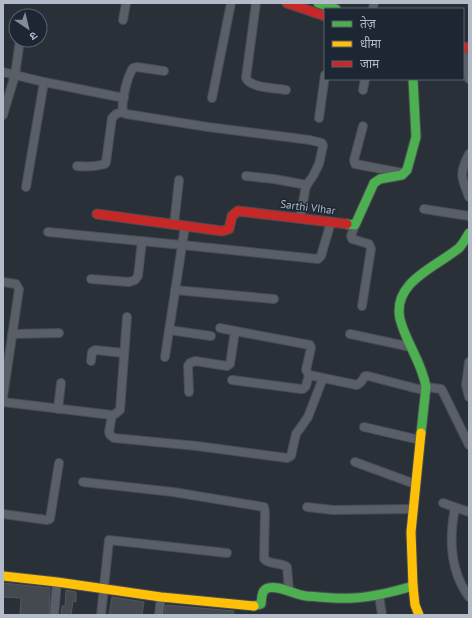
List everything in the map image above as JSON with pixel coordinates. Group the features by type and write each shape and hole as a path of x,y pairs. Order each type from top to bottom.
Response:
{"main road":[{"path":"287,3 324,16"},
{"path":"318,3 333,8"},
{"path":"355,225 374,183 380,179 402,175 409,168 416,144 413,80"},
{"name":"Sarthi VIhar","path":"97,214 226,231 230,226 234,212 238,211 355,225"},
{"path":"419,615 413,586 410,542 412,509 426,389 422,369 411,348 399,318 399,308 401,298 410,283 465,248 469,233"},
{"path":"3,576 161,597 257,606 261,604 263,592 266,589 289,591 303,596 350,598 379,595 413,586"}],"street":[{"path":"123,20 126,3"},
{"path":"212,98 231,3"},
{"path":"256,3 246,78 247,81 252,85 286,90"},
{"path":"3,115 14,75 19,48"},
{"path":"466,53 469,79"},
{"path":"123,112 124,98 130,73 133,68 137,67 164,71"},
{"path":"3,72 124,98"},
{"path":"318,118 324,80"},
{"path":"363,90 365,80"},
{"path":"26,187 44,82"},
{"path":"77,166 89,168 96,165 105,164 112,118 116,114 123,112 126,114 208,127 320,142 323,146 319,164 307,185 300,218"},
{"path":"363,126 354,160 355,164 404,174"},
{"path":"469,154 463,168 462,176 469,197"},
{"path":"246,176 307,185"},
{"path":"174,225 179,180"},
{"path":"424,209 469,216"},
{"path":"48,232 318,259 321,256 331,222"},
{"path":"355,225 351,236 352,239 369,244 371,249 362,306"},
{"path":"165,357 185,226"},
{"path":"91,279 129,282 135,280 138,276 142,241"},
{"path":"3,282 14,283 18,287 3,398"},
{"path":"175,290 274,299"},
{"path":"3,402 112,415 115,414 120,410 127,317"},
{"path":"220,328 310,345 311,348 306,370 309,375 306,386 303,389 232,380"},
{"path":"169,330 212,336"},
{"path":"189,392 188,366 190,363 195,361 227,366 230,364 235,331"},
{"path":"12,334 59,333"},
{"path":"350,334 411,348"},
{"path":"91,361 92,352 95,350 124,353"},
{"path":"469,362 466,385 469,397"},
{"path":"309,375 357,385 365,376 368,376 426,389 441,389 469,445"},
{"path":"112,415 110,435 114,438 197,446 287,458 291,456 296,434 308,416 323,378"},
{"path":"58,409 61,383"},
{"path":"364,427 420,440"},
{"path":"355,462 415,484"},
{"path":"3,514 47,520 50,519 59,463"},
{"path":"83,482 173,492 264,507 264,559 267,562 287,567 289,591"},
{"path":"443,503 469,512"},
{"path":"308,507 333,510 412,509"},
{"path":"455,508 452,531 454,565 458,578 469,597"},
{"path":"101,615 108,542 110,540 227,553"},
{"path":"54,615 57,582"},
{"path":"379,595 382,615"},
{"path":"159,615 161,597"}],"building":[{"path":"3,583 50,588 49,615 20,615 21,598 3,597"},
{"path":"66,590 76,592 76,602 73,601 71,615 61,615 62,606 65,606"},
{"path":"112,597 144,602 142,615 109,615"},
{"path":"166,605 234,611 233,615 165,615"}],"traffic: fast":[{"path":"318,3 333,8"},
{"path":"347,224 355,225 374,183 380,179 402,175 407,170 416,137 413,80"},
{"path":"421,433 426,387 418,361 403,328 400,319 399,306 409,285 428,269 459,248 469,233"},
{"path":"254,606 261,604 264,590 273,587 306,596 347,598 376,595 413,586"}],"traffic: slow":[{"path":"419,615 415,605 413,586 411,532 421,433"},
{"path":"3,576 161,597 254,606"}],"traffic: jam":[{"path":"287,3 324,16"},
{"path":"464,47 469,48"},
{"path":"97,214 222,231 229,229 232,216 238,211 347,224"}]}
